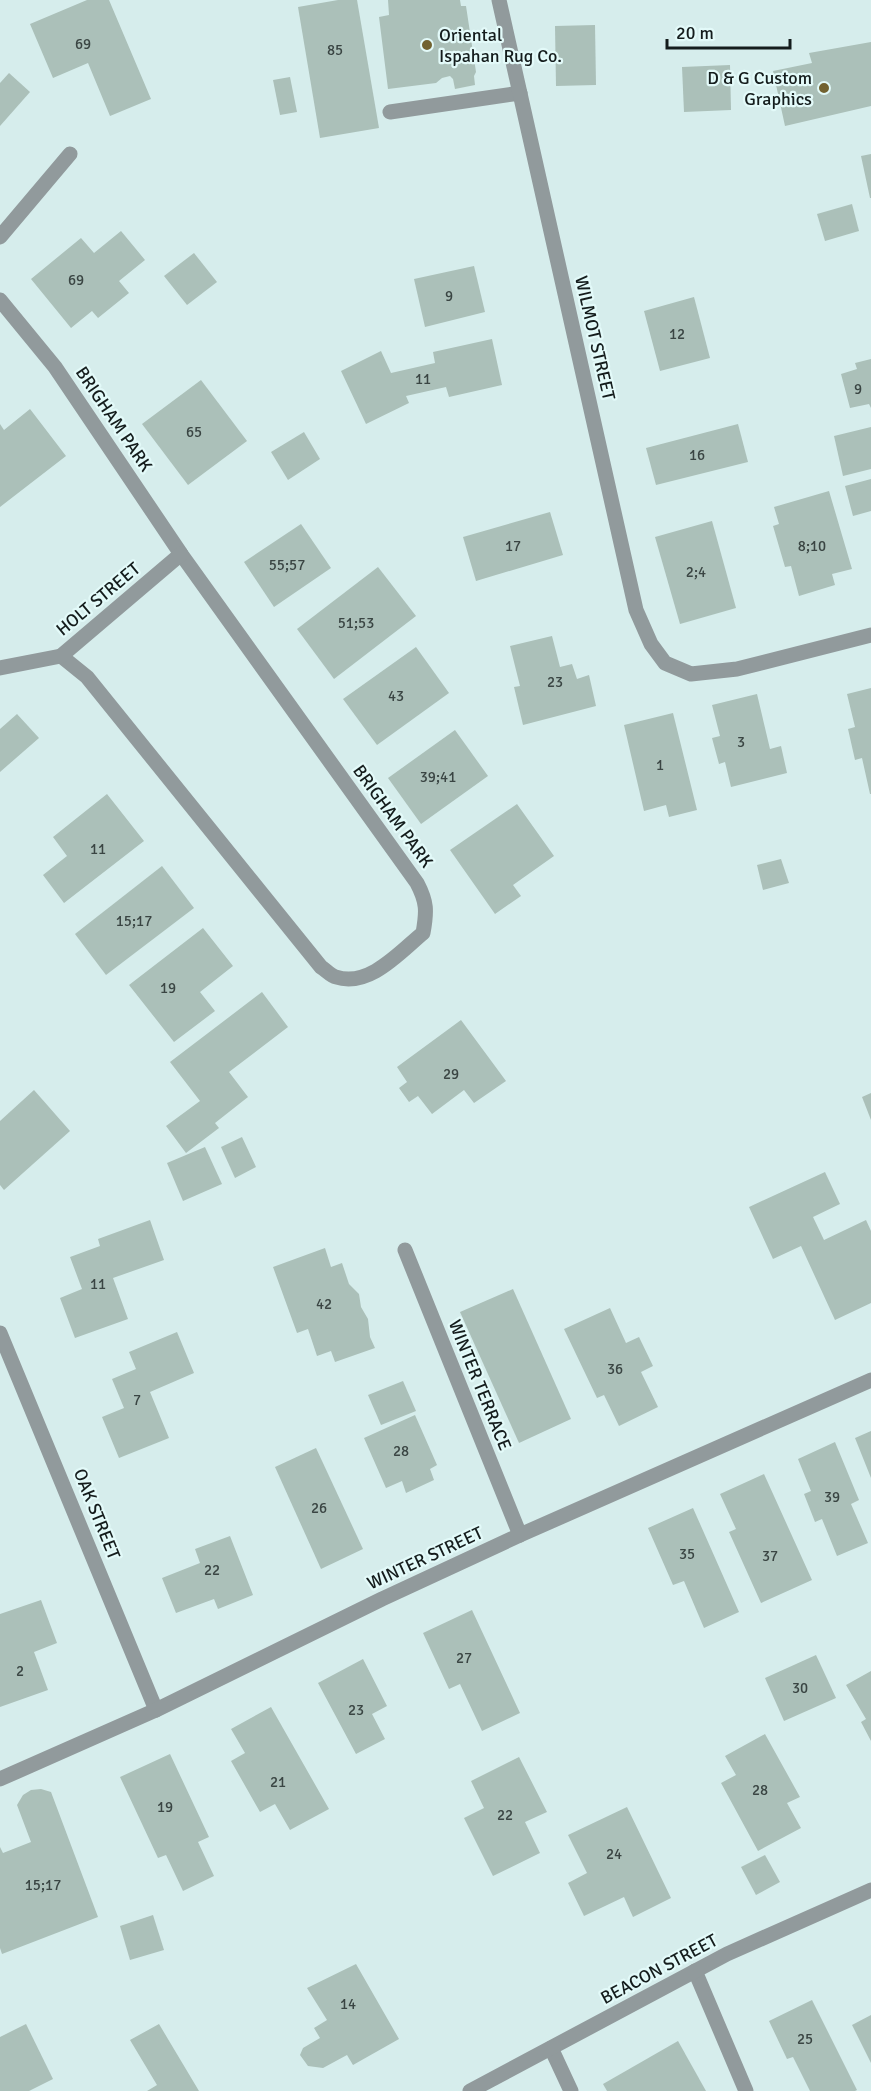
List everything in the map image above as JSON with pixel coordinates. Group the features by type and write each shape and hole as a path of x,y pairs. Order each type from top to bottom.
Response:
{"street":[{"name":"WILMOT STREET","path":"500,0 636,610 651,644 665,663 691,674 737,669 871,634"},
{"path":"390,112 520,93"},
{"path":"0,237 70,154"},
{"name":"BRIGHAM PARK","path":"0,300 55,367 181,554 417,883 426,900 423,933 370,976 352,980 335,977 321,967 87,677 61,656"},
{"name":"HOLT STREET","path":"0,668 61,656 181,554"},
{"name":"WINTER TERRACE","path":"405,1250 520,1535"},
{"name":"OAK STREET","path":"0,1332 156,1710"},
{"name":"WINTER STREET","path":"0,1779 156,1710 382,1599 520,1535 871,1380"},
{"name":"BEACON STREET","path":"470,2091 727,1954 871,1890"},
{"path":"695,1971 746,2091"},
{"path":"551,2048 571,2091"}],"building":[{"path":"87,0 109,0 151,99 110,116 88,63 53,78 30,24"},
{"path":"338,0 357,0 379,128 320,138 298,7"},
{"name":"Oriental Ispahan Rug Co.","path":"388,0 460,0 461,6 466,6 476,72 475,85 455,89 450,76 436,83 388,89 379,17 389,15"},
{"path":"595,25 596,85 556,86 555,26"},
{"name":"D & G Custom Graphics","path":"871,42 871,106 785,126 773,71 812,63 809,53"},
{"path":"730,65 731,110 684,112 682,67"},
{"path":"9,73 30,92 0,126 0,83"},
{"path":"290,77 297,112 280,115 273,80"},
{"path":"871,154 871,198 870,198 861,156"},
{"path":"852,204 859,231 825,241 817,214"},
{"path":"121,231 145,260 119,281 129,293 98,318 92,311 71,328 31,279 81,238 94,253"},
{"path":"194,253 217,282 187,305 164,276"},
{"path":"474,266 485,312 425,327 414,279"},
{"path":"694,297 710,358 660,371 644,311"},
{"path":"492,339 502,385 449,397 446,387 406,396 409,403 366,424 341,371 381,351 391,373 435,363 433,352"},
{"path":"871,359 871,408 869,404 850,408 841,374 857,369 855,363"},
{"path":"201,380 247,441 188,485 142,424"},
{"path":"30,409 66,456 0,507 0,424 4,430"},
{"path":"738,424 748,462 656,485 646,448"},
{"path":"871,427 871,469 843,476 834,436"},
{"path":"304,432 320,459 288,480 271,452"},
{"path":"871,479 871,511 853,516 845,486"},
{"path":"829,491 852,569 832,574 835,585 799,596 791,566 785,567 773,526 779,524 774,507"},
{"path":"550,512 563,555 476,581 463,537"},
{"path":"712,521 736,608 680,624 655,537"},
{"path":"301,524 331,568 274,607 244,562"},
{"path":"378,567 416,616 334,679 297,629"},
{"path":"552,636 560,667 572,664 577,679 589,675 596,706 523,725 514,687 520,686 510,646"},
{"path":"416,647 449,693 377,745 343,699"},
{"path":"871,688 870,794 862,758 855,760 848,729 855,727 847,694"},
{"path":"757,694 770,749 781,746 787,773 731,787 725,762 719,764 712,738 720,736 712,705"},
{"path":"673,713 697,810 669,817 666,805 644,811 624,725"},
{"path":"17,714 39,738 0,772 0,729"},
{"path":"455,730 488,776 421,824 388,778"},
{"path":"107,794 144,841 64,903 43,875 67,856 53,837"},
{"path":"517,804 554,856 513,885 521,896 495,914 450,850"},
{"path":"781,859 789,883 763,890 757,865"},
{"path":"162,866 194,908 106,975 75,934"},
{"path":"203,928 233,966 200,992 215,1011 174,1042 129,985"},
{"path":"262,992 288,1027 229,1072 248,1097 215,1123 219,1128 186,1153 166,1126 200,1101 170,1062"},
{"path":"461,1020 506,1081 474,1103 464,1090 432,1114 418,1096 409,1102 399,1088 407,1082 397,1067"},
{"path":"34,1090 70,1131 4,1190 0,1185 0,1121"},
{"path":"871,1093 871,1120 862,1097"},
{"path":"242,1137 256,1167 235,1178 221,1147"},
{"path":"205,1147 222,1184 183,1201 167,1163"},
{"path":"825,1172 840,1204 813,1217 824,1240 866,1220 871,1231 871,1303 835,1320 801,1246 773,1259 749,1207"},
{"path":"150,1220 164,1260 113,1278 128,1319 75,1338 60,1298 82,1289 70,1257 100,1246 98,1239"},
{"path":"325,1248 331,1267 342,1263 349,1284 359,1294 375,1348 335,1362 331,1351 317,1356 308,1329 297,1333 273,1267"},
{"path":"513,1289 571,1419 519,1443 460,1312"},
{"path":"610,1308 626,1343 639,1337 653,1366 641,1372 658,1407 619,1426 604,1395 597,1398 564,1329"},
{"path":"177,1332 194,1373 150,1392 169,1438 119,1458 102,1417 124,1408 112,1379 136,1369 129,1352"},
{"path":"403,1381 416,1411 381,1425 368,1395"},
{"path":"415,1415 437,1465 430,1469 434,1480 406,1493 402,1481 386,1488 364,1438"},
{"path":"871,1431 871,1478 855,1438"},
{"path":"835,1442 859,1500 851,1504 868,1543 837,1556 822,1519 815,1522 804,1494 811,1491 798,1459"},
{"path":"316,1448 363,1549 321,1569 275,1467"},
{"path":"764,1474 812,1580 761,1603 729,1532 736,1529 720,1494"},
{"path":"693,1508 739,1612 704,1628 684,1581 673,1585 648,1528"},
{"path":"230,1536 253,1595 218,1609 214,1599 176,1613 162,1578 200,1563 195,1549"},
{"path":"41,1600 57,1643 34,1652 48,1690 0,1707 0,1614"},
{"path":"472,1610 520,1713 482,1731 460,1684 449,1689 423,1633"},
{"path":"816,1655 836,1698 784,1721 765,1678"},
{"path":"363,1659 387,1706 372,1714 385,1739 356,1754 318,1683"},
{"path":"871,1671 871,1741 861,1722 866,1719 846,1685"},
{"path":"271,1707 329,1809 290,1830 275,1804 260,1812 231,1761 245,1753 231,1729"},
{"path":"765,1734 800,1797 787,1803 801,1828 758,1851 721,1783 736,1775 725,1756"},
{"path":"170,1754 209,1837 198,1842 214,1876 183,1891 166,1855 158,1858 120,1777"},
{"path":"519,1757 547,1812 525,1822 540,1853 493,1876 464,1818 484,1808 471,1781"},
{"path":"41,1789 51,1792 98,1917 2,1954 0,1948 0,1847 3,1853 31,1842 17,1805 23,1795 31,1790"},
{"path":"627,1807 671,1898 633,1917 624,1897 584,1916 568,1883 587,1873 568,1835"},
{"path":"765,1855 780,1882 756,1895 741,1867"},
{"path":"153,1915 164,1950 130,1960 120,1926"},
{"path":"356,1964 399,2039 353,2065 347,2055 323,2068 308,2066 300,2055 303,2048 320,2038 314,2028 327,2020 307,1988"},
{"path":"812,2000 857,2090 855,2091 810,2091 793,2057 787,2059 769,2021"},
{"path":"871,2015 871,2063 852,2025"},
{"path":"26,2024 53,2079 29,2091 0,2091 0,2037"},
{"path":"159,2024 199,2091 147,2091 157,2085 130,2040"},
{"path":"678,2041 706,2091 607,2091 603,2084"}],"place":[{"name":"Oriental Ispahan Rug Co.","path":"427,45"},
{"name":"D & G Custom Graphics","path":"824,88"}]}
